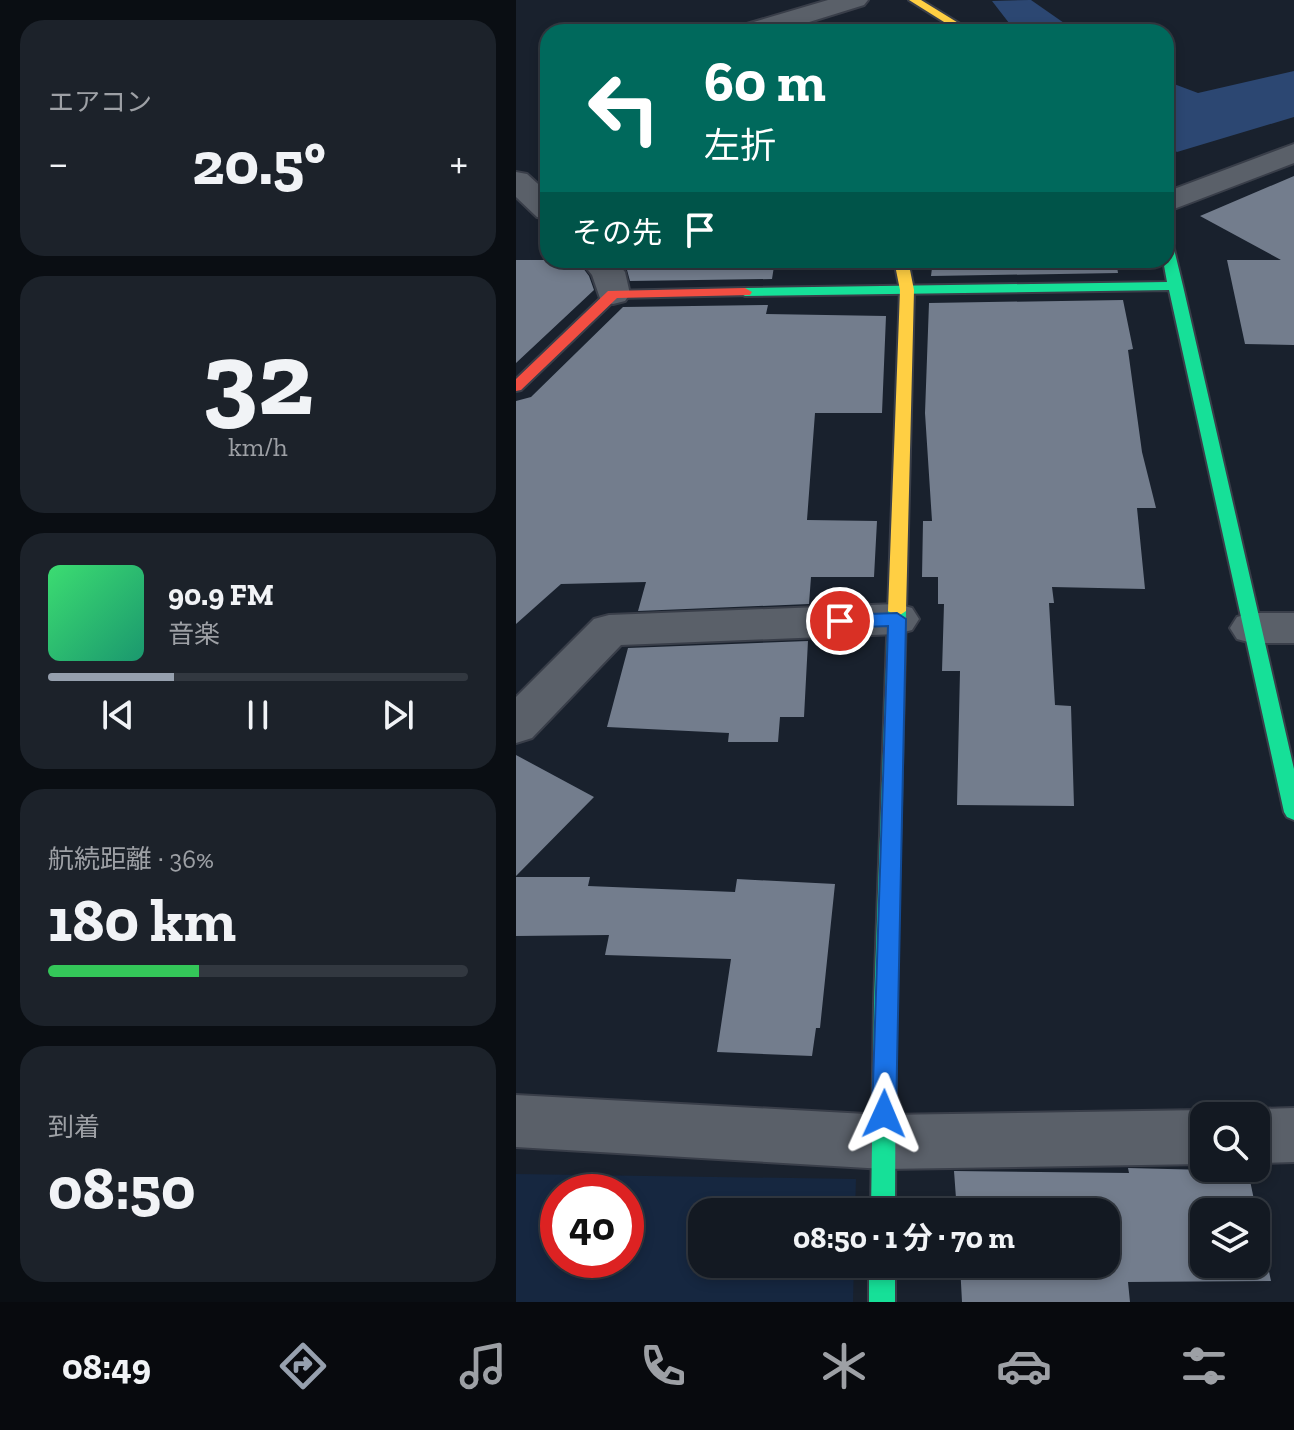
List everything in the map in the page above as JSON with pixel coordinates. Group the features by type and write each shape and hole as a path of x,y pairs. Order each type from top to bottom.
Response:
{"street":[{"path":"776,24 855,0"},
{"path":"914,0 954,24"},
{"path":"1174,200 1294,153"},
{"path":"527,179 540,198"},
{"path":"604,268 608,272 613,294"},
{"path":"883,1198 885,1004 907,290 903,268"},
{"path":"1172,268 1273,628 1294,812"},
{"path":"516,387 613,294 1176,286"},
{"path":"516,726 609,630 897,619"},
{"path":"516,1121 884,1142 1190,1137"},
{"path":"1270,1136 1294,1135"},
{"path":"882,1278 882,1302"}],"shaded area":[{"path":"1030,0 1065,24 1010,24 992,1"},
{"path":"1294,71 1294,117 1177,152 1174,150 1174,84 1198,93"},
{"path":"516,1174 540,1174 540,1278 644,1278 644,1176 856,1179 855,1198 688,1198 688,1278 854,1278 853,1302 516,1302"}],"building":[{"path":"1294,176 1294,345 1245,344 1227,260 1281,260 1200,216"},
{"path":"516,260 540,260 540,268 583,268 594,290 516,363"},
{"path":"625,268 774,268 772,279 630,281"},
{"path":"932,268 1117,268 1118,273 931,276"},
{"path":"1123,300 1133,349 1128,350 1142,452 1156,508 1137,508 1145,589 1052,587 1054,603 1049,603 1055,705 1071,706 1074,806 957,805 960,671 942,671 944,604 938,604 938,577 922,577 923,521 932,521 925,413 929,303"},
{"path":"768,305 766,314 886,316 882,413 815,413 807,520 877,521 874,577 811,577 809,604 638,611 646,582 561,584 516,624 516,401 531,397 623,307"},
{"path":"808,641 804,717 780,717 778,742 728,742 729,733 607,727 628,648"},
{"path":"516,755 594,797 516,876"},
{"path":"516,877 590,877 588,886 735,892 737,879 835,884 820,1028 816,1028 812,1056 717,1052 731,959 605,955 609,935 516,936"},
{"path":"1128,1168 1190,1170 1190,1182 1250,1182 1254,1198 1190,1198 1190,1278 1270,1276 1271,1281 1128,1282 1130,1302 962,1302 961,1278 1120,1278 1120,1198 956,1198 954,1171 1129,1173"}],"traffic: fast":[{"path":"1171,268 1294,812"},
{"path":"745,292 1176,286"},
{"path":"883,1198 885,1004 897,611"},
{"path":"882,1278 882,1302"}],"traffic: slow":[{"path":"914,0 954,24"},
{"path":"897,611 907,290 903,268"}],"traffic: jam":[{"path":"516,387 613,294 745,292"}],"route":[{"path":"840,621 897,619 884,1114"}]}
